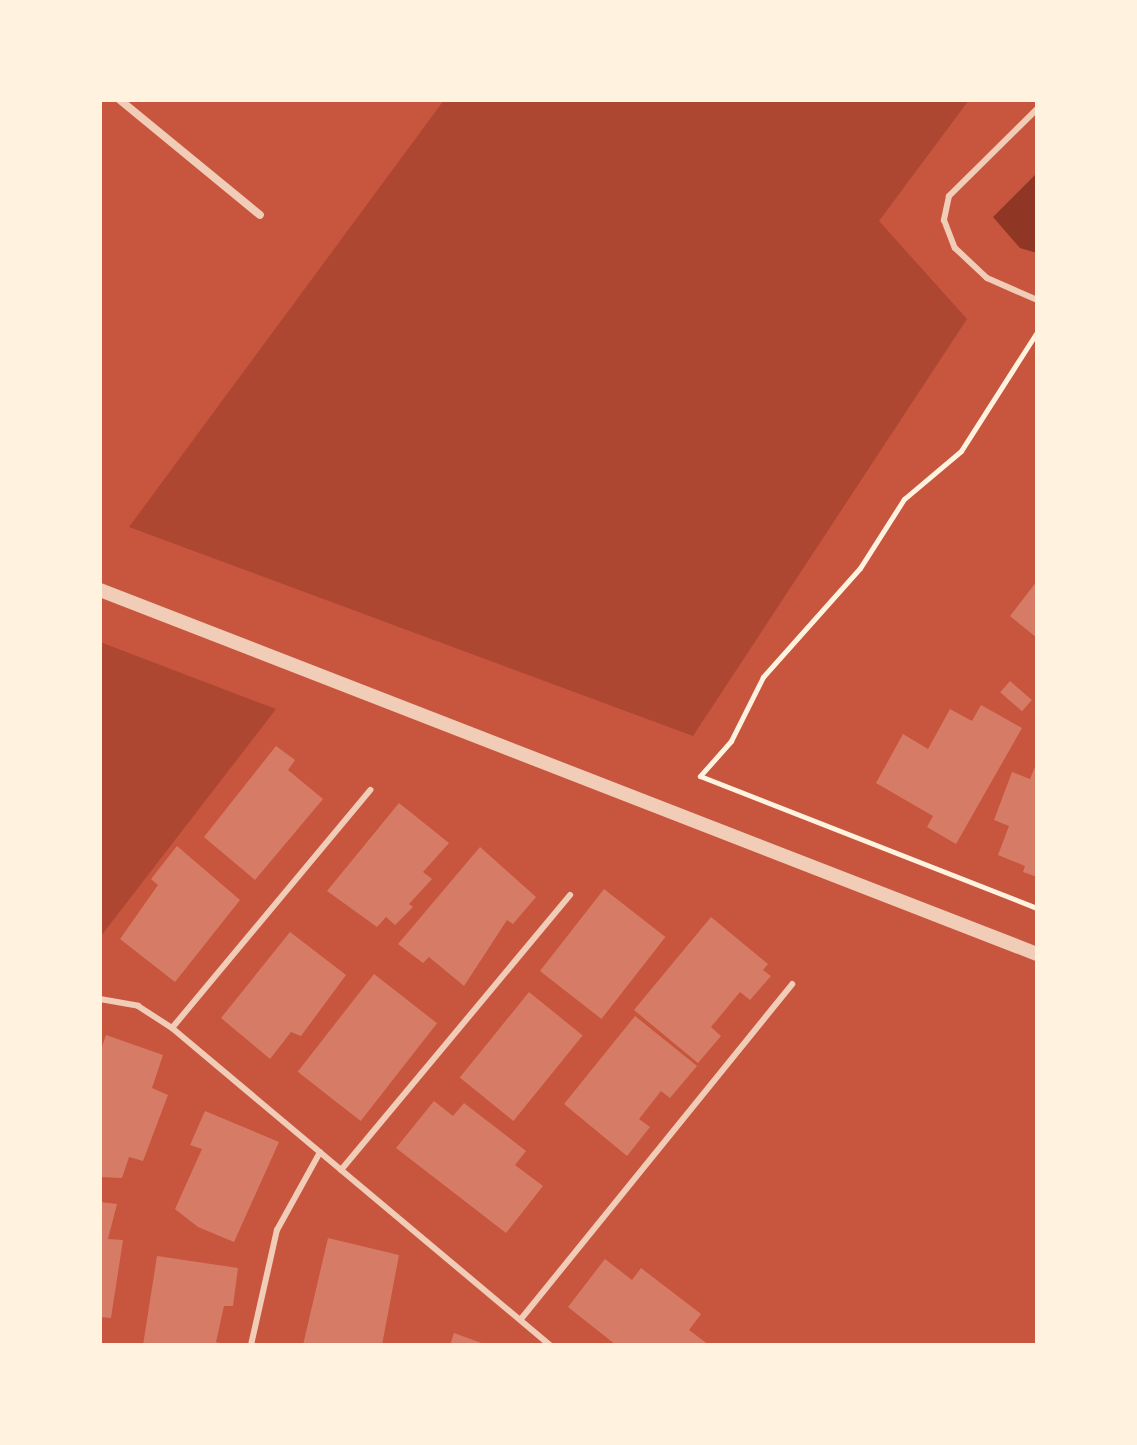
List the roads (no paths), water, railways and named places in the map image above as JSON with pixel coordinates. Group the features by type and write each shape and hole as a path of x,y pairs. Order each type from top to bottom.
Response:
{"street":[{"path":"120,100 260,215"},
{"path":"100,590 1037,954"}],"lane":[{"path":"1037,109 949,196 944,220 955,248 987,278 1037,300"},
{"path":"172,1028 370,790"},
{"path":"341,1170 570,895"},
{"path":"521,1319 792,984"},
{"path":"103,998 138,1006 172,1028 550,1345"},
{"path":"251,1345 277,1230 320,1152"}]}
